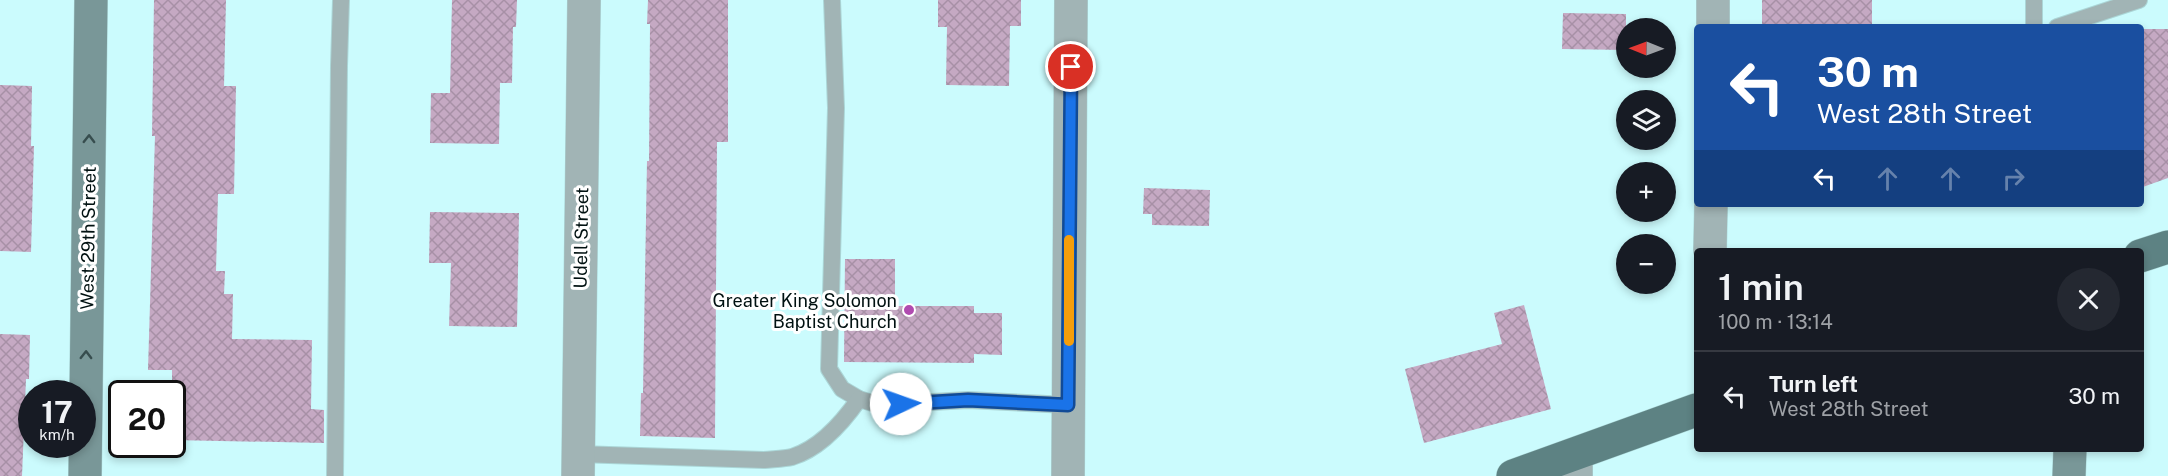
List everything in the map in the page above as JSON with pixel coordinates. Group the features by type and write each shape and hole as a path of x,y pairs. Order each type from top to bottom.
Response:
{"main road":[{"name":"West 29th Street","path":"85,476 91,0"},
{"path":"2144,255 2168,247"},
{"path":"1513,476 1576,465 1694,411"},
{"path":"2069,476 2070,452"}],"street":[{"name":"Udell Street","path":"578,465 584,0"},
{"path":"1068,476 1071,0"},
{"path":"1713,0 1713,24"},
{"path":"1710,248 1711,207"}],"lane":[{"path":"335,476 338,90 341,0"},
{"path":"832,0 836,108 829,369 842,389 859,399 879,405 968,400 1068,405"},
{"path":"2034,0 2034,24"},
{"path":"2066,24 2139,0"},
{"path":"578,465 764,460 793,457 826,437 846,418 859,399"}],"building":[{"path":"154,0 226,0 224,86 236,86 234,194 218,194 216,271 225,271 224,294 233,294 232,339 312,340 311,409 324,410 324,443 186,440 186,380 172,380 172,370 148,370 155,136 152,136"},
{"path":"452,0 517,0 516,27 513,27 512,83 500,83 499,144 430,143 431,93 450,93"},
{"path":"648,0 728,0 728,142 717,142 715,438 640,436 641,393 643,393 647,161 649,161 650,24 647,24"},
{"path":"938,0 1021,0 1021,26 1010,26 1009,86 946,85 947,27 938,27"},
{"path":"1762,0 1872,0 1872,24 1762,24"},
{"path":"1563,13 1626,14 1626,18 1616,18 1616,50 1562,49"},
{"path":"2144,29 2168,29 2168,178 2144,187"},
{"path":"0,85 32,86 31,146 34,146 31,252 0,251"},
{"path":"1144,188 1210,190 1209,226 1152,225 1152,214 1143,214"},
{"path":"430,212 519,213 517,327 449,326 451,263 429,263"},
{"name":"Greater King Solomon Baptist Church","path":"845,259 895,259 895,306 974,306 974,313 1002,313 1002,355 974,354 974,363 844,362"},
{"path":"1524,305 1551,409 1424,443 1405,369 1502,344 1494,313"},
{"path":"0,334 30,335 29,379 18,380 18,458 23,458 22,476 0,476"}],"slow traffic":[{"path":"1069,240 1069,341"}],"place":[{"name":"Greater King Solomon Baptist Church","path":"909,310"}],"route":[{"path":"901,404 968,400 1068,405 1071,67"}]}
